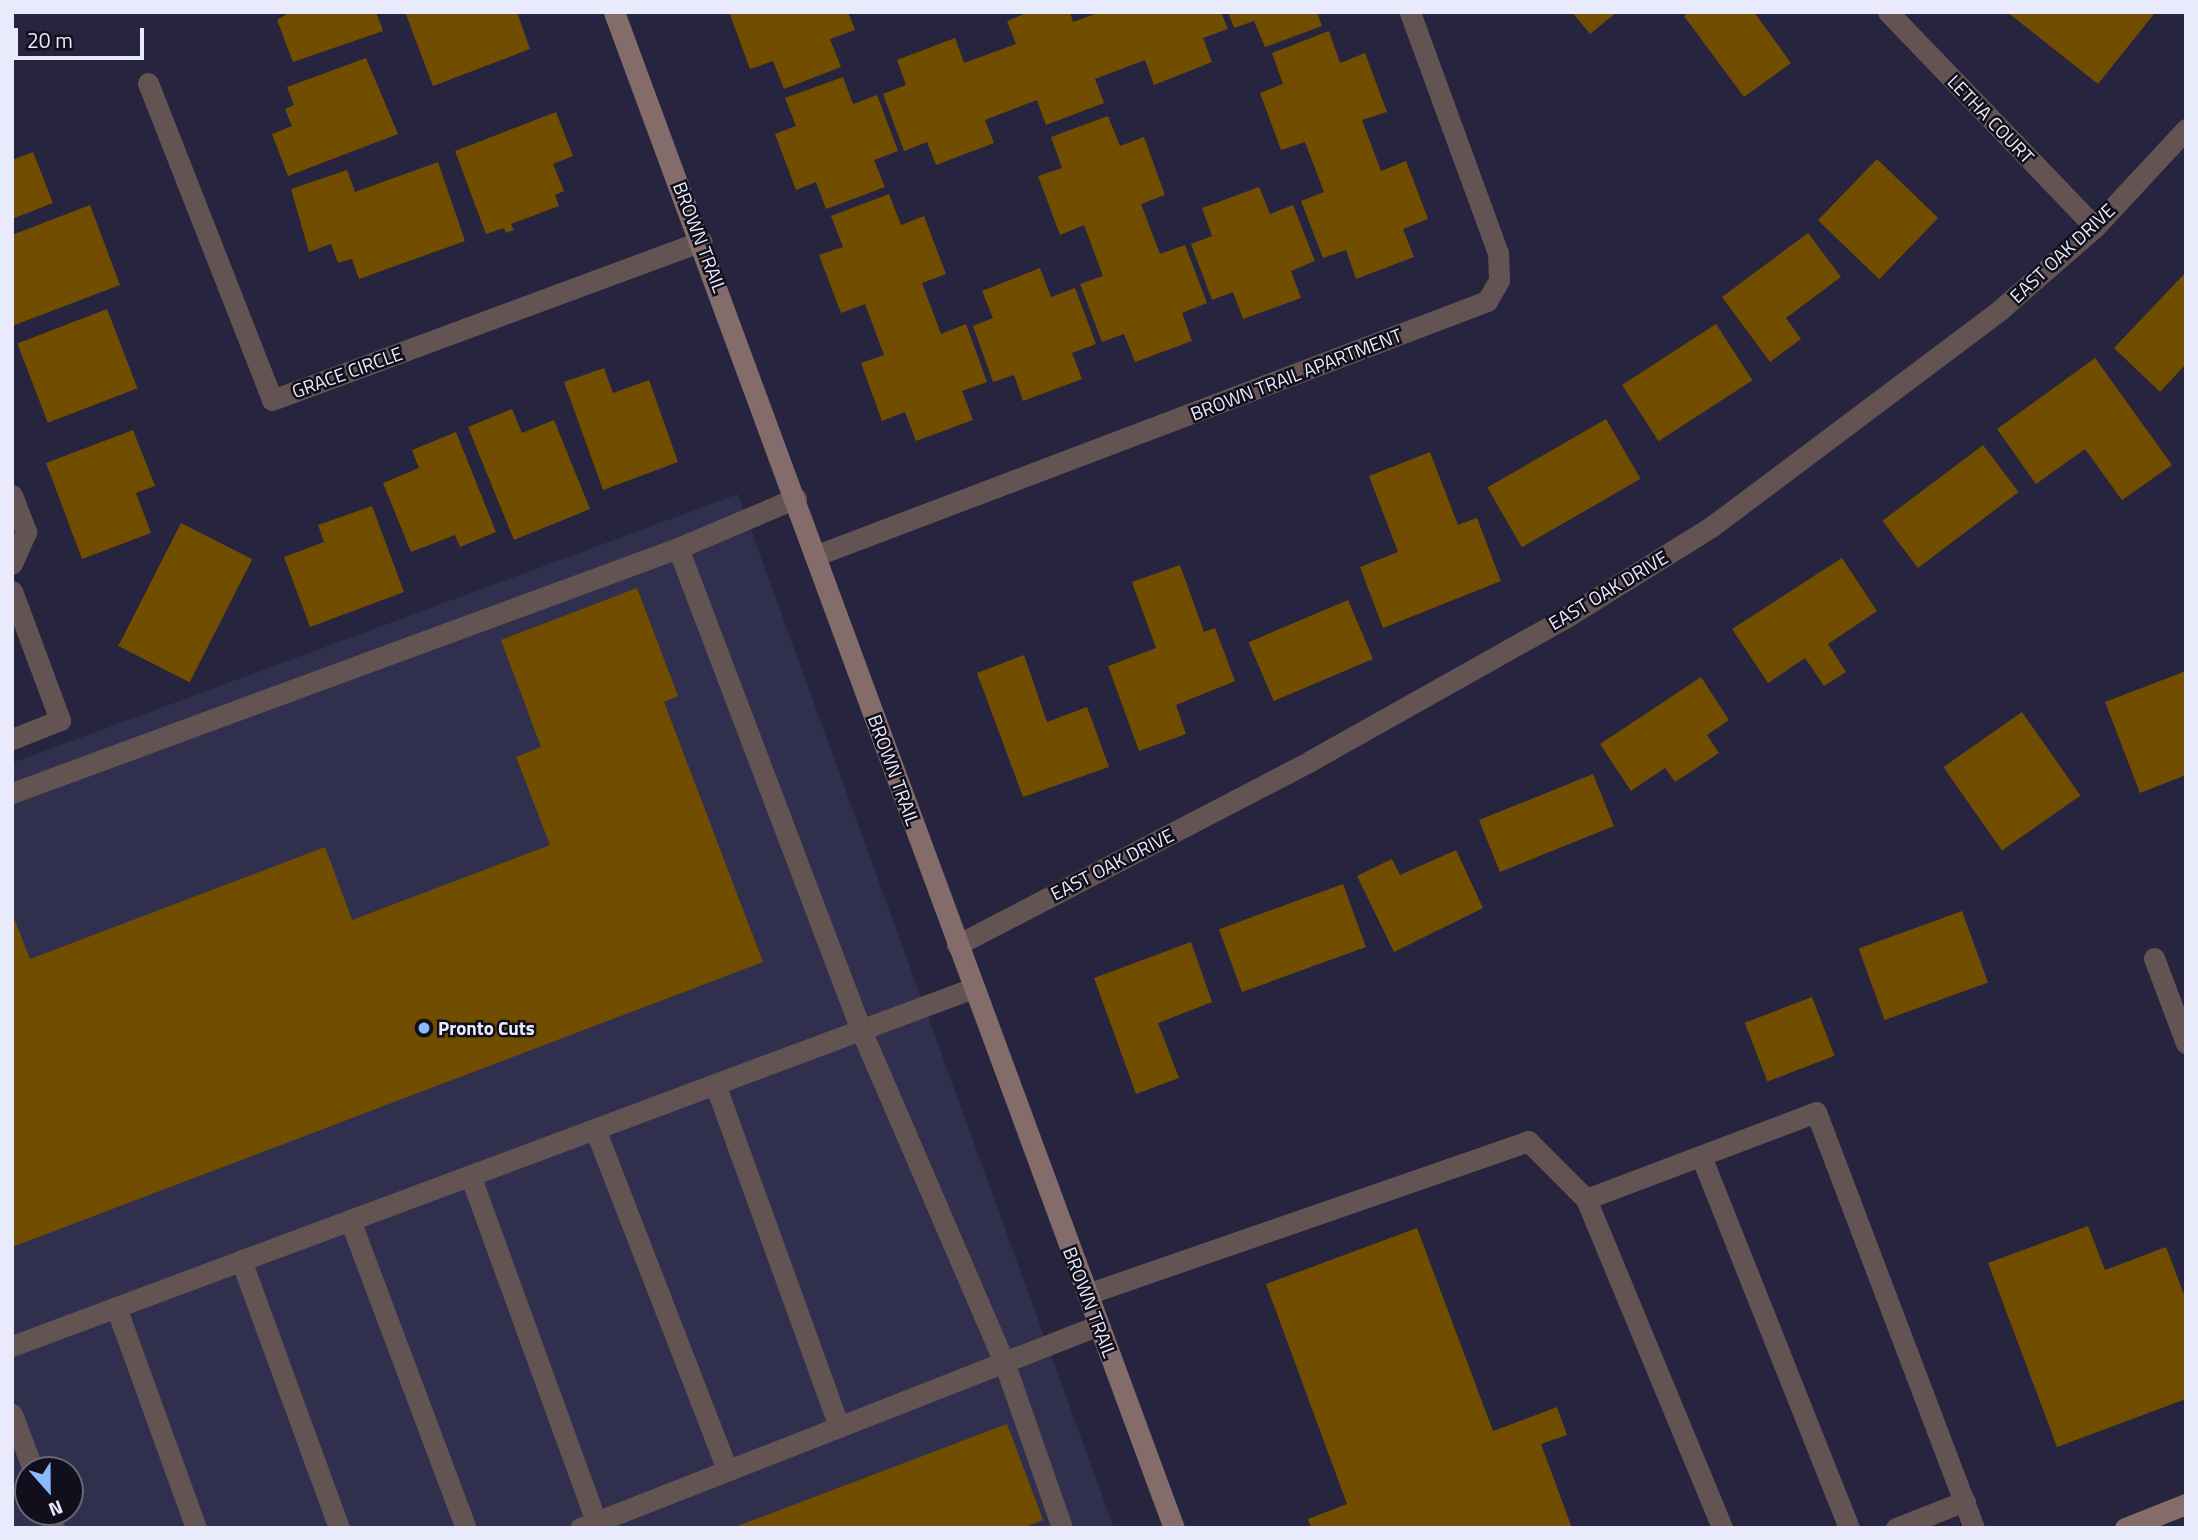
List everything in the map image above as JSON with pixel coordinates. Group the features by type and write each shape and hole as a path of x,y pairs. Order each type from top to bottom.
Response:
{"main road":[{"name":"BROWN TRAIL","path":"614,12 796,498 973,989 1174,1528"},
{"path":"2125,1528 2186,1504"}],"street":[{"name":"BROWN TRAIL APARTMENT","path":"817,555 1487,301 1499,280 1498,253 1410,12"},
{"name":"LETHA COURT","path":"1888,12 2095,227"},
{"name":"GRACE CIRCLE","path":"148,83 272,400 701,241"},
{"name":"EAST OAK DRIVE","path":"957,945 1310,761 1568,616 1711,527 2001,309 2095,227 2186,129"},
{"path":"12,495 26,532 12,564"},
{"path":"12,793 678,548 796,498"},
{"path":"678,548 861,1030 1004,1362 1062,1528"},
{"path":"12,591 60,720 12,739"},
{"path":"2154,958 2186,1044"},
{"path":"12,1346 973,989"},
{"path":"715,1084 839,1427"},
{"path":"1586,1199 1816,1112 1975,1528"},
{"path":"595,1129 727,1470"},
{"path":"1087,1294 1528,1141 1586,1199 1722,1528"},
{"path":"1700,1156 1849,1528"},
{"path":"470,1175 591,1526 1099,1325"},
{"path":"350,1220 466,1528"},
{"path":"241,1260 339,1528"},
{"path":"116,1307 196,1528"},
{"path":"12,1415 28,1456"},
{"path":"1896,1528 1965,1501"}],"shaded area":[{"path":"738,494 1114,1528 12,1528 12,763"}],"building":[{"path":"290,12 376,12 383,31 293,62 277,20"},
{"path":"405,12 517,12 530,49 433,86"},
{"path":"729,12 848,12 855,30 830,39 841,67 784,89 773,61 750,69"},
{"path":"1029,12 1070,12 1073,22 1100,12 1221,12 1228,29 1203,38 1212,62 1154,85 1145,60 1095,79 1104,103 1046,125 1037,100 985,120 994,143 936,165 927,142 904,151 883,94 906,85 897,60 955,38 964,63 1016,44 1007,21"},
{"path":"1228,12 1317,12 1322,26 1265,47 1254,21 1234,28"},
{"path":"1572,12 1617,12 1590,34"},
{"path":"1689,12 1754,12 1791,63 1744,97 1684,16"},
{"path":"2007,12 2152,12 2154,14 2098,84"},
{"path":"1329,31 1340,63 1365,53 1387,112 1362,120 1381,171 1406,161 1428,219 1403,229 1414,257 1356,279 1346,250 1323,258 1301,201 1324,192 1305,142 1281,150 1260,93 1283,84 1272,53"},
{"path":"366,58 398,134 288,176 272,134 292,126 285,109 294,105 287,87"},
{"path":"843,77 853,104 877,95 898,151 874,160 885,187 826,209 816,182 796,190 775,134 796,126 785,98"},
{"path":"556,112 573,156 553,164 564,191 555,195 559,206 511,224 514,230 506,233 504,228 486,234 455,151"},
{"path":"1108,116 1120,146 1144,137 1165,195 1141,204 1160,254 1185,245 1207,303 1182,313 1192,341 1135,362 1124,334 1102,342 1080,284 1103,276 1084,225 1060,235 1038,176 1062,168 1051,137"},
{"path":"33,152 53,203 12,219 12,160"},
{"path":"1877,159 1938,218 1879,279 1818,220"},
{"path":"438,162 465,241 359,279 352,259 338,263 331,244 309,252 291,189 347,170 355,192"},
{"path":"1259,187 1270,214 1293,205 1315,261 1291,271 1301,298 1243,319 1233,292 1212,300 1191,244 1212,236 1202,208"},
{"path":"889,194 901,225 924,216 946,274 922,283 941,334 966,324 987,382 962,391 973,420 916,441 905,412 882,421 861,363 884,355 865,304 841,313 819,255 843,247 831,216"},
{"path":"90,205 120,285 12,326 12,235"},
{"path":"1808,233 1841,277 1786,318 1801,339 1770,362 1722,297"},
{"path":"1040,268 1051,297 1075,288 1096,344 1072,353 1082,379 1023,401 1014,375 993,382 973,326 993,318 982,291"},
{"path":"2186,272 2186,364 2160,392 2114,348"},
{"path":"107,309 137,388 48,423 17,343"},
{"path":"1716,324 1752,380 1659,441 1622,385"},
{"path":"2095,358 2172,465 2122,500 2085,449 2036,484 1997,429"},
{"path":"604,368 613,393 649,380 678,462 603,490 564,382"},
{"path":"512,409 522,433 554,420 590,509 514,540 468,427"},
{"path":"1606,419 1640,479 1522,547 1487,488"},
{"path":"133,430 155,486 136,493 151,533 82,559 46,463"},
{"path":"456,432 496,532 460,547 455,535 411,552 383,483 419,468 412,450"},
{"path":"1983,445 2019,492 1918,568 1882,521"},
{"path":"1430,452 1458,525 1477,518 1501,581 1383,628 1360,567 1398,552 1369,476"},
{"path":"372,506 404,592 310,627 284,557 324,542 318,525"},
{"path":"181,523 252,559 190,682 118,646"},
{"path":"1842,558 1877,611 1828,644 1846,672 1824,686 1805,658 1768,683 1732,629"},
{"path":"1180,565 1204,632 1215,628 1235,681 1176,705 1186,734 1139,751 1108,666 1156,648 1132,582"},
{"path":"637,588 678,696 664,702 763,962 12,1247 12,913 30,959 325,847 352,920 550,845 516,757 541,747 501,640"},
{"path":"1348,600 1373,659 1274,701 1249,642"},
{"path":"1024,655 1047,722 1087,707 1109,767 1023,797 977,673"},
{"path":"2186,671 2186,775 2140,793 2105,702"},
{"path":"1701,677 1729,720 1707,735 1719,753 1675,782 1665,768 1631,791 1600,744"},
{"path":"2022,712 2081,796 2002,851 1943,767"},
{"path":"1593,774 1614,826 1500,872 1479,820"},
{"path":"1456,850 1483,908 1394,952 1357,876 1392,859 1400,875"},
{"path":"1343,884 1366,947 1242,992 1219,929"},
{"path":"1962,911 1988,982 1885,1020 1859,949"},
{"path":"1191,942 1212,1002 1158,1023 1179,1078 1136,1094 1094,978"},
{"path":"1812,997 1835,1056 1767,1082 1745,1023"},
{"path":"2088,1226 2105,1270 2166,1247 2186,1300 2186,1399 2057,1447 1988,1263"},
{"path":"1417,1228 1493,1431 1557,1407 1567,1435 1541,1444 1572,1528 1311,1528 1308,1519 1347,1504 1266,1284"},
{"path":"1007,1424 1043,1520 1023,1528 732,1528"}],"place":[{"name":"Pronto Cuts","path":"424,1028"}]}
